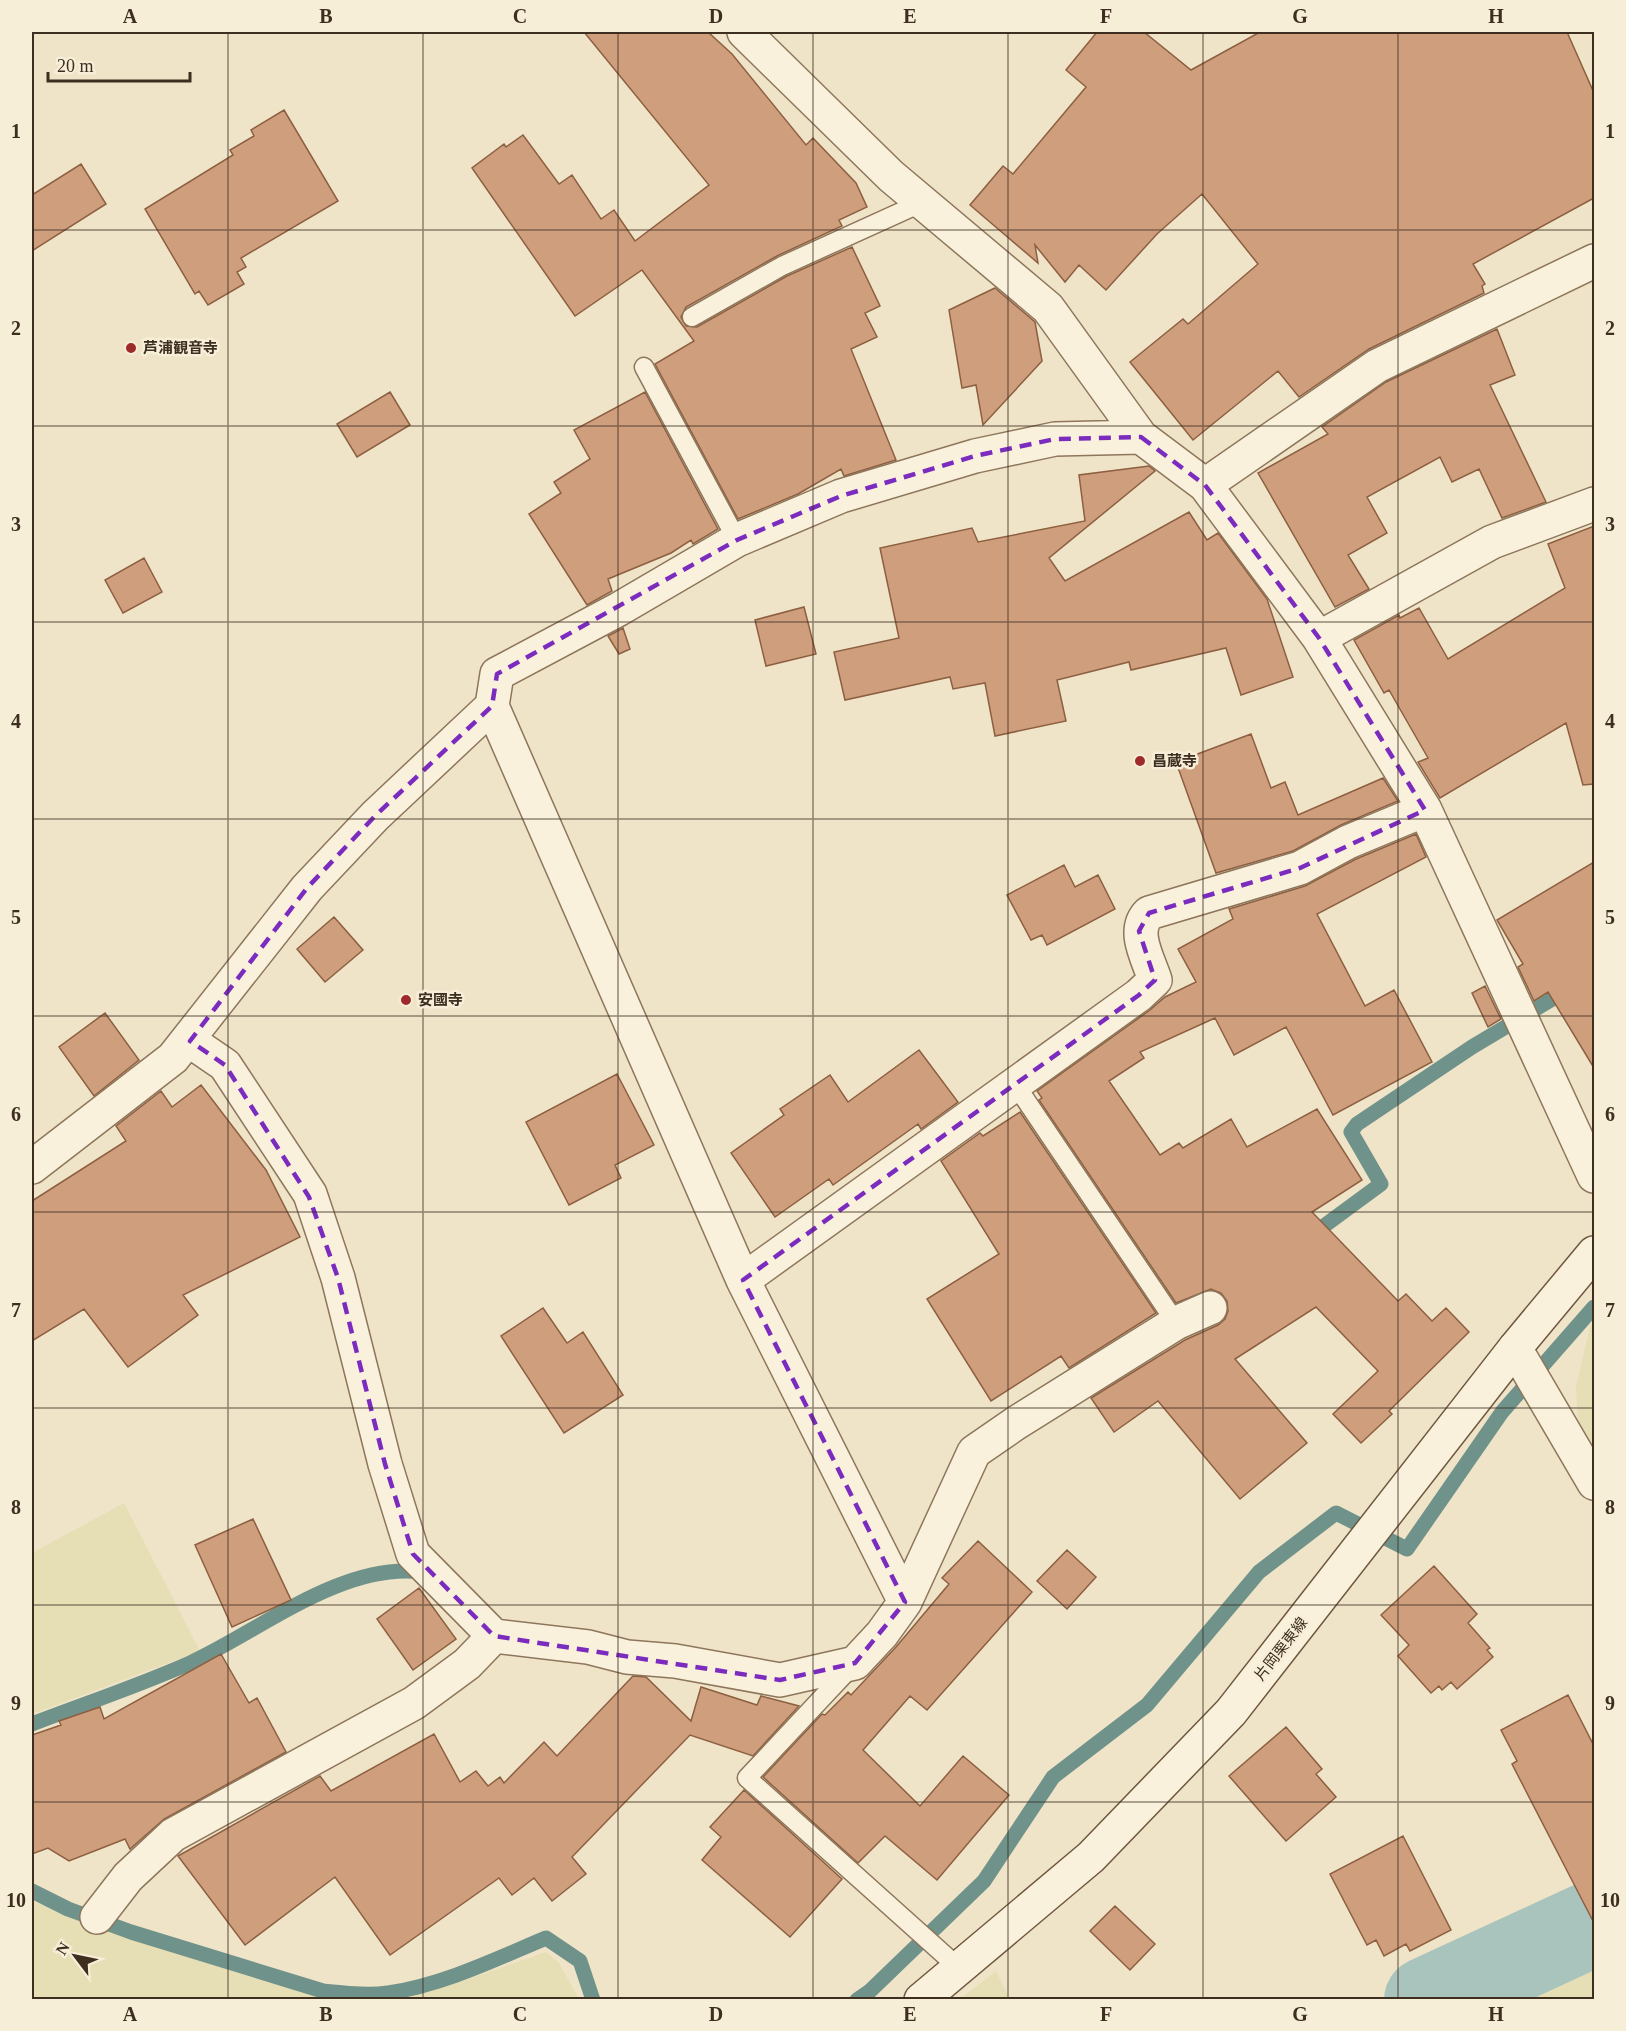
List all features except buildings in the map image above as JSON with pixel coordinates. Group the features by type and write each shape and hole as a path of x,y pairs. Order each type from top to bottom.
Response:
{"street":[{"path":"744,32 891,176 1048,308 1141,437 1205,485 1319,639 1425,810 1594,1176"},
{"path":"1205,485 1377,366 1594,261"},
{"path":"905,1602 743,1280 492,706 497,674 619,609 737,540 841,496 975,456 1055,440 1141,437"},
{"path":"1319,639 1492,542 1594,504"},
{"path":"32,1167 173,1058 190,1041 308,888 375,816 492,706"},
{"path":"743,1280 1139,995 1155,980 1139,932 1141,921 1149,913 1300,868 1348,842 1425,810"},
{"path":"190,1041 225,1065 310,1194 339,1278 385,1464 412,1554 494,1636 588,1647 627,1657 675,1661 780,1680 855,1663 882,1634 905,1602 974,1452 1016,1423 1176,1323 1210,1308"},
{"name":"片岡栗東線","path":"921,2000 1091,1857 1231,1712 1515,1348 1594,1253"},
{"path":"1515,1348 1594,1483"},
{"path":"97,1917 129,1877 173,1835 414,1703 467,1664 494,1636"}],"lane":[{"path":"692,316 782,266 922,202"},
{"path":"644,367 737,540"},
{"path":"1015,1084 1176,1323"},
{"path":"855,1663 747,1778 958,1968"}],"highlighted area":[{"path":"1141,437 1205,485 1319,638 1425,810 1300,868 1149,913 1139,931 1155,980 1139,995 743,1280 905,1602 855,1663 780,1680 494,1636 413,1554 385,1464 338,1278 309,1197 225,1065 190,1041 307,888 375,816 492,706 497,674 737,540 841,496 975,456 1055,439"}],"shaded area":[{"path":"1594,1321 1594,1458 1578,1421 1576,1387 1590,1327"},
{"path":"124,1503 200,1651 32,1714 32,1553"},
{"path":"32,1901 139,1942 266,1982 337,1999 32,2000"},
{"path":"1594,1944 1594,1999 1473,1999"},
{"path":"546,1952 559,1963 579,1999 392,1999 463,1981"},
{"path":"996,1971 1010,1999 960,1999"}],"waterway":[{"path":"1309,1237 1381,1184 1351,1132 1357,1124 1472,1047 1594,974"},
{"path":"857,2000 870,1991 984,1881 1053,1777 1147,1705 1259,1572 1336,1513 1407,1549 1502,1412 1594,1307"},
{"path":"32,1724 190,1663 331,1588 361,1578 391,1572 421,1572"},
{"path":"32,1891 68,1909 131,1932 323,1991 339,1993 380,1994 429,1984 546,1938 580,1961 593,2000"},
{"path":"1427,2000 1594,1923"}],"place":[{"name":"芦浦観音寺","path":"131,348"},
{"name":"昌蔵寺","path":"1140,761"},
{"name":"安國寺","path":"406,1000"}]}
